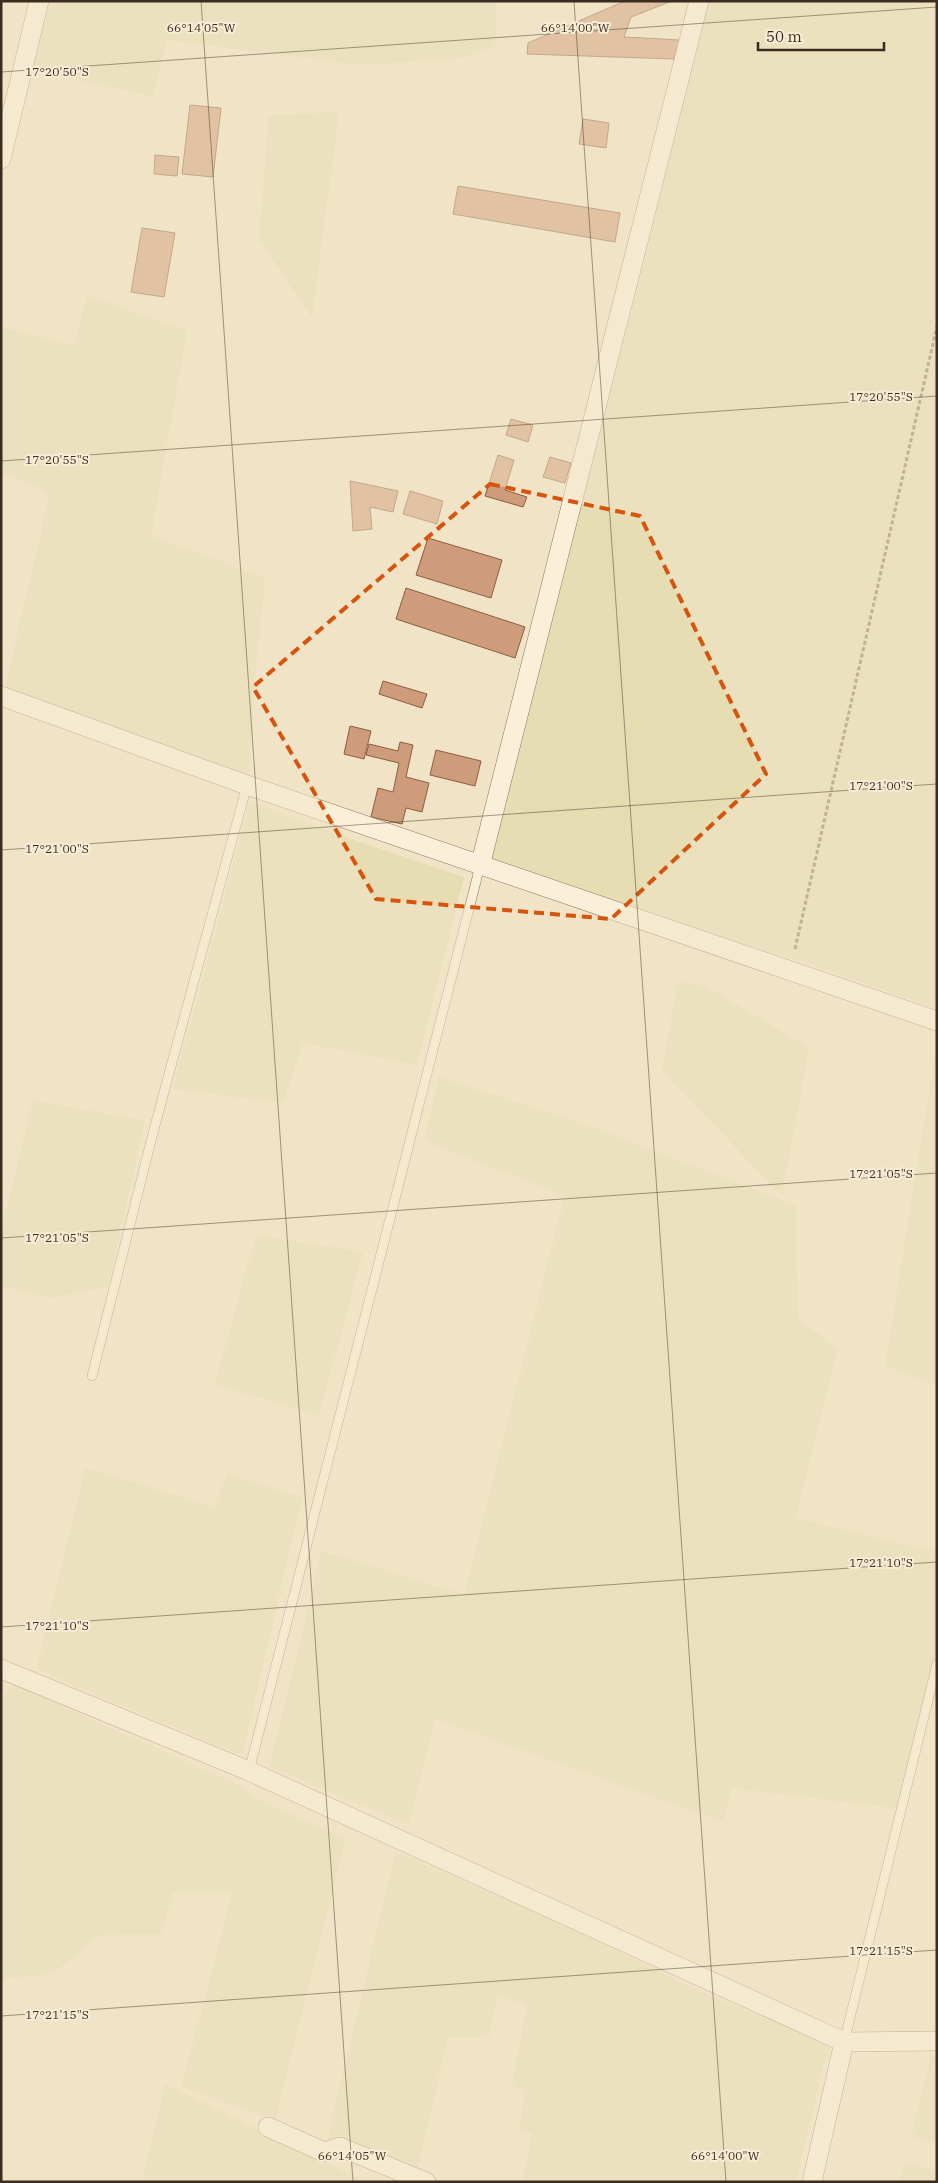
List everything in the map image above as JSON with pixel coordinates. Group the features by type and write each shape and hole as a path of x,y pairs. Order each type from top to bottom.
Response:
{"street":[{"path":"1,159 39,1"},
{"path":"480,866 699,1"},
{"path":"1,696 247,786 937,1021"},
{"path":"1,1669 249,1771 844,2042 937,2041"},
{"path":"812,2182 844,2042"},
{"path":"268,2127 324,2152 340,2147 426,2182"}],"lane":[{"path":"92,1376 153,1133 247,786"},
{"path":"249,1771 480,866"},
{"path":"844,2042 937,1664"}],"path":[{"path":"795,949 937,326"}],"highlighted area":[{"path":"490,484 640,516 766,774 611,919 376,899 253,687"}],"shaded area":[{"path":"50,1 496,1 495,46 462,58 361,65 166,40 153,97 33,69"},
{"path":"710,1 937,1 937,1009 812,965 490,864"},
{"path":"339,112 312,317 259,240 269,115"},
{"path":"87,296 187,330 151,536 265,577 252,710 249,775 164,748 4,692 49,498 37,487 1,472 1,327 74,345"},
{"path":"250,802 464,877 417,1065 303,1043 283,1103 173,1089"},
{"path":"678,982 705,986 809,1048 782,1196 662,1071"},
{"path":"937,1043 937,1385 885,1366"},
{"path":"439,1077 584,1124 795,1205 798,1318 837,1349 796,1518 937,1552 937,1669 901,1809 732,1788 723,1822 435,1719 408,1824 269,1767 322,1551 465,1595 565,1196 425,1141"},
{"path":"33,1100 145,1121 108,1287 49,1298 1,1286 1,1230"},
{"path":"256,1235 363,1252 319,1416 215,1384"},
{"path":"85,1468 214,1508 227,1474 302,1497 242,1755 81,1689 37,1668"},
{"path":"11,1684 241,1786 257,1799 346,1839 275,2121 182,2086 232,1893 173,1893 162,1934 100,1935 52,1974 1,1979 1,1703"},
{"path":"396,1851 556,1922 700,1991 831,2046 823,2067 796,2182 523,2182 532,2133 519,2131 526,2090 512,2086 527,2004 497,1996 489,2037 448,2038 417,2170 327,2141"},
{"path":"931,2056 937,2056 937,2144 912,2136"},
{"path":"165,2084 359,2179 359,2182 142,2182"},
{"path":"904,2162 935,2171 937,2164 937,2182 899,2182"}],"building":[{"path":"625,1 672,1 631,17 624,37 680,40 674,59 527,54 528,43"},
{"path":"190,105 221,108 213,177 182,174"},
{"path":"583,119 609,123 606,148 579,144"},
{"path":"155,155 179,157 177,176 154,174"},
{"path":"458,186 620,213 615,242 453,214"},
{"path":"142,228 175,233 164,297 131,292"},
{"path":"511,419 533,425 528,442 506,435"},
{"path":"498,455 514,460 505,490 527,497 523,507 485,496"},
{"path":"550,457 571,463 565,483 543,477"},
{"path":"350,481 398,491 393,512 370,507 372,529 353,531"},
{"path":"410,491 443,501 437,524 403,514"},
{"path":"428,538 502,560 491,598 416,575"},
{"path":"406,588 525,627 515,658 396,619"},
{"path":"383,681 427,694 422,708 379,694"},
{"path":"350,726 371,731 364,759 344,754"},
{"path":"400,742 413,745 406,777 429,783 422,812 406,808 402,824 371,817 378,788 393,792 399,763 366,755 369,744 398,751"},
{"path":"436,750 481,761 475,786 430,775"}]}
